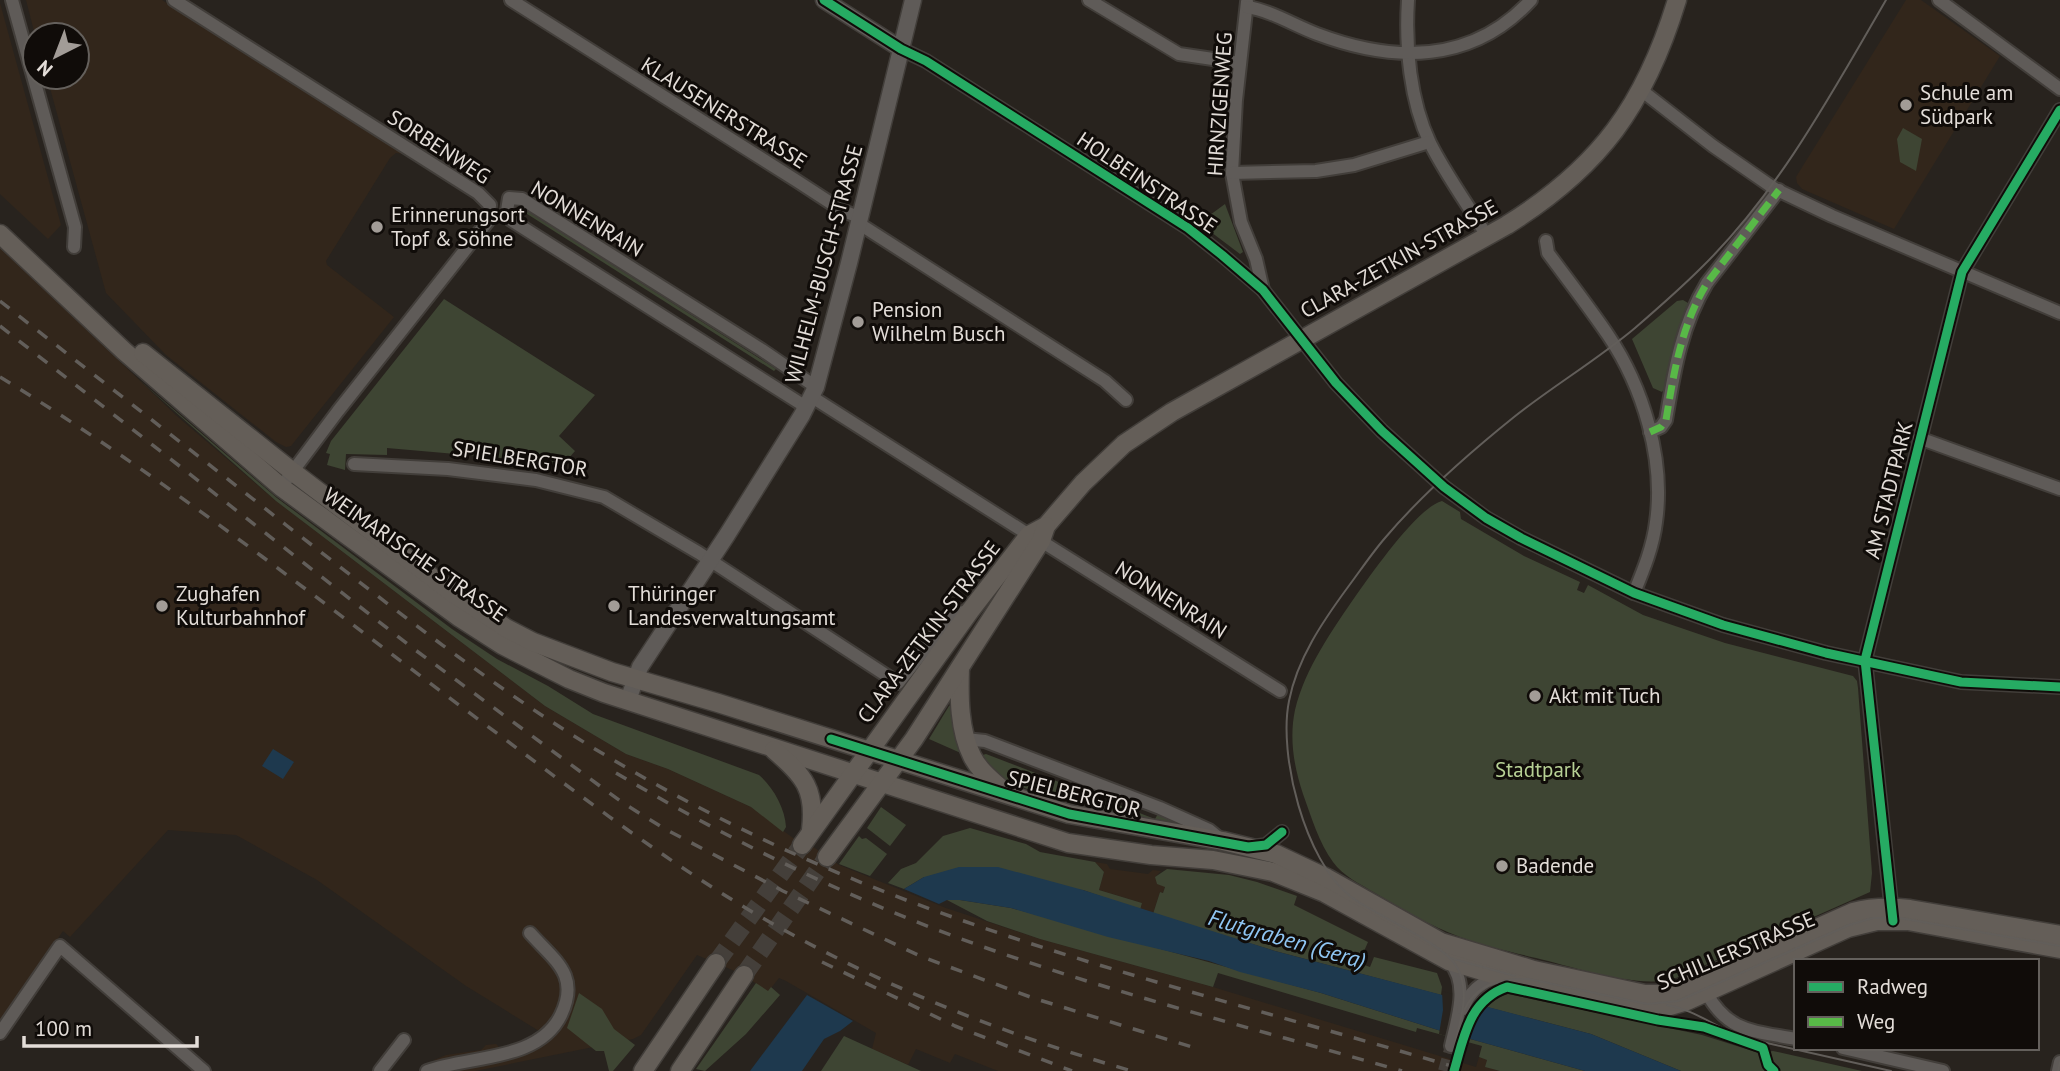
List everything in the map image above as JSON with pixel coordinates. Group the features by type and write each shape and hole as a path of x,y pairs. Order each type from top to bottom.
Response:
{"main road":[{"name":"CLARA-ZETKIN-STRASSE","path":"768,745 799,772 807,783 812,800 806,839 970,611 1083,483 1124,444 1172,412 1544,202 1582,170 1613,136 1641,90 1671,21 1677,0"},
{"name":"WEIMARISCHE STRASSE","path":"0,218 137,347 293,472 454,594 506,628 562,655 869,752"},
{"name":"WEIMARISCHE STRASSE","path":"0,234 124,351 281,488 460,618 502,645 569,679 882,781"},
{"name":"CLARA-ZETKIN-STRASSE","path":"827,857 898,760 960,665 1039,534"},
{"path":"960,665 960,701 965,739 972,758 1011,797"},
{"name":"SPIELBERGTOR","path":"869,752 1081,817 1223,841 1276,854 1305,867 1475,961"},
{"name":"SPIELBERGTOR","path":"882,781 1068,843 1126,852 1213,860 1281,874 1325,893 1449,961 1475,961"},
{"name":"SCHILLERSTRASSE","path":"1475,961 1534,970 1645,994 1666,994 1853,912 1892,914 2060,935"},
{"name":"SCHILLERSTRASSE","path":"1475,961 1504,976 1644,1009 1668,1007 1848,928 1877,921 1892,914 1908,921 2060,949"},
{"path":"1427,934 1449,961"},
{"path":"643,1071 716,963"},
{"path":"1504,976 1534,970"},
{"path":"680,1071 744,975"}],"street":[{"path":"12,0 75,228 74,247"},
{"name":"SORBENWEG","path":"174,0 478,193 490,205 488,221 338,411 281,488"},
{"name":"KLAUSENERSTRASSE","path":"511,0 859,220 1105,380 1126,400"},
{"path":"824,0 901,49"},
{"name":"WILHELM-BUSCH-STRASSE","path":"628,700 640,667 811,397 914,0"},
{"path":"1089,0 1179,54 1240,63"},
{"path":"1408,0 1407,53 1415,97 1430,142 1487,236"},
{"path":"1247,4 1335,41 1368,49 1407,53 1470,44 1496,32 1531,0"},
{"path":"1939,0 2060,89"},
{"name":"HIRNZIGENWEG","path":"1247,4 1232,173 1241,222 1256,259 1263,290"},
{"name":"HOLBEINSTRASSE","path":"901,49 926,61 1188,228 1263,290 1349,397 1429,475 1486,518 1509,531 1634,593 1723,625 1826,653 1961,682 2060,687"},
{"path":"1641,90 1713,146 1779,190 2060,313"},
{"name":"AM STADTPARK","path":"1892,914 1865,660 1962,272 2060,110"},
{"path":"1232,173 1316,171 1354,165 1430,142"},
{"path":"1650,432 1661,428 1665,420 1675,360 1698,299 1707,283 1779,190"},
{"name":"NONNENRAIN","path":"811,397 762,350 522,199 509,198 507,211 511,220 1039,534 1280,691"},
{"path":"1546,241 1548,253 1607,333 1620,356 1634,383 1650,432 1657,484 1657,520 1634,593"},
{"path":"1919,438 2060,489"},
{"name":"SPIELBERGTOR","path":"354,464 449,469 536,480 584,491 626,508 898,683 953,614 970,611"},
{"name":"SPIELBERGTOR","path":"965,739 985,741 1160,808 1209,830 1223,841"},
{"path":"1248,847 1266,845 1282,832"},
{"path":"427,1071 525,1047 543,1038 553,1029 569,997 568,982 562,969 530,933"},
{"path":"0,1032 60,946 204,1071"},
{"path":"1449,961 1455,968 1465,994 1451,1046"},
{"path":"1465,994 1504,976"},
{"path":"1706,992 1719,1014 1736,1025 1794,1039"},
{"path":"380,1071 404,1040"},
{"path":"1852,1050 1943,1071"},
{"path":"2058,1071 2060,1062"}],"shaded area":[{"path":"26,0 162,0 404,154 396,153 390,158 326,261 327,265 394,317 291,446 286,447 276,442 166,355 106,293 51,91 91,91 91,21 31,21"},
{"name":"Schule am Südpark","path":"1906,0 1921,0 2000,56 1894,229 1802,189 1796,177"},
{"path":"0,3 21,79 21,91 24,91 61,225 48,239 0,194"},
{"path":"0,247 178,417 276,501 545,706 626,754 668,769 751,807 808,849 812,846 839,865 946,908 1040,939 1213,987 1476,1067 1479,1057 1487,1060 1486,1067 1500,1071 998,1071 955,1054 950,1063 916,1049 908,1065 872,1049 876,1033 786,981 779,978 768,992 744,975 697,955 641,1035 633,1039 475,1071 446,1071 434,1060 446,1055 481,1050 486,1045 496,1044 500,1048 519,1045 540,1033 466,986 317,880 236,835 168,830 70,937 63,931 0,1024"},
{"path":"1095,862 1107,864 1110,869 1148,874 1153,870 1161,871 1155,877 1165,886 1163,893 1160,892 1153,914 1140,910 1142,903 1099,890 1104,872"}],"green space":[{"path":"1903,128 1922,139 1916,171 1900,162 1897,139"},
{"path":"1225,204 1243,252 1240,254 1199,223"},
{"path":"525,209 776,369 774,371 524,212"},
{"path":"444,299 595,395 559,436 575,451 562,466 546,462 387,448 387,455 346,454 345,470 327,465 330,454 326,453 331,441"},
{"path":"1677,301 1688,303 1688,308 1662,392 1653,388 1632,339"},
{"path":"137,378 277,498 452,629 497,659 593,714 759,775 781,805 786,827 783,832 751,807 668,769 626,754 545,706 276,501"},
{"name":"Stadtpark","path":"1442,501 1460,512 1461,519 1524,556 1580,582 1577,590 1584,593 1588,585 1643,615 1725,643 1853,676 1858,688 1872,873 1870,892 1676,978 1644,981 1588,971 1460,937 1406,911 1342,871 1328,855 1319,838 1300,784 1293,742 1295,710 1313,664 1357,594 1408,528 1420,515"},
{"path":"954,704 963,754 929,739 949,706"},
{"path":"986,754 1155,819 1159,812 1198,828 1155,822 1035,792 1002,779 979,756"},
{"path":"881,807 906,825 890,846 867,828"},
{"path":"970,828 1026,844 1040,852 1095,862 1104,872 1099,890 1142,903 1140,910 1083,890 924,877 904,889 888,883 901,869 916,863 943,836"},
{"path":"859,836 866,838 887,854 870,876 839,864"},
{"path":"1167,869 1229,875 1297,896 1294,905 1368,942 1359,963 1370,967 1374,957 1437,973 1442,987 1441,995 1275,951 1153,914 1160,892 1163,893 1165,887 1157,884 1155,877"},
{"path":"947,900 1011,908 1321,993 1438,1030 1585,1071 1500,1071 1485,1067 1487,1060 1479,1057 1482,1046 1417,1028 1416,1032 1218,973 1213,987 1040,939 987,921"},
{"path":"756,983 768,991 771,987 780,995 746,1034 705,1071 696,1069"},
{"path":"579,993 602,1009 614,1029 635,1045 613,1071 609,1071 604,1051 596,1051 567,1028"},
{"path":"1508,994 1702,1035 1759,1053 1773,1051 1862,1071 1681,1071 1591,1034 1487,1007 1497,998"},
{"path":"844,1036 921,1071 821,1071"}],"water":[{"path":"273,749 294,762 283,779 262,766"},
{"path":"959,867 998,867 1083,890 1275,951 1591,1034 1681,1071 1585,1071 1209,961 1108,937 1011,908 960,900 947,900 939,904 904,889 924,877"},
{"path":"807,995 853,1021 824,1039 802,1071 750,1071"}],"pier":[{"path":"1442,991 1487,1004 1474,1020 1467,1042 1439,1034 1443,1010"}],"tunnel":[{"path":"716,963 802,845"},
{"path":"744,975 827,857"},
{"path":"1444,1071 1451,1046"}],"tram line":[{"path":"1454,1047 1464,997 1457,967 1449,957 1423,938 1350,896 1334,880 1308,833 1298,806 1288,749 1289,701 1298,670 1320,627 1339,600 1380,544 1415,505 1514,417 1635,328 1685,284 1729,239 1755,208 1802,141 1886,0"},
{"path":"1463,1013 1474,995 1482,989 1499,982 1518,979 1647,1004 1678,1001 1849,925 1873,918 1900,918 2060,946"},
{"path":"1450,958 1515,976"},
{"path":"1667,1005 1688,1011 1745,1038 1794,1049"},
{"path":"1798,1050 1891,1071"},
{"path":"2058,1071 2060,1062"}],"railway":[{"path":"0,301 349,574 477,670 595,749 701,809 842,874 929,909 1107,967 1468,1071"},
{"path":"0,326 414,649 623,803 665,829 783,891 920,956 1033,998 1192,1047"},
{"path":"0,377 193,506 597,808 727,897 850,965 942,1006 1036,1041 1132,1071"},
{"path":"616,773 707,824 801,871 945,933 1096,984 1402,1071"},
{"path":"822,962 955,1026 1072,1071"}],"marked path":[{"path":"1650,432 1661,427 1666,420 1680,350 1698,299 1707,283 1779,190"}],"cycle path":[{"path":"824,0 901,49 926,61 1188,228 1263,290 1336,383 1382,431 1444,487 1486,518 1521,538 1634,593 1723,625 1826,653 1961,682 2060,687"},
{"path":"1893,921 1865,660 1962,272 2060,110"},
{"path":"831,739 1069,814 1248,847 1266,845 1282,832"},
{"path":"1454,1071 1465,1033 1476,1010 1494,993 1507,987 1658,1020 1704,1027 1763,1048 1768,1065 1774,1071"}],"place":[{"name":"Schule am Südpark","path":"1906,105"},
{"name":"Erinnerungsort Topf & Söhne","path":"377,227"},
{"name":"Pension Wilhelm Busch","path":"858,322"},
{"name":"Zughafen Kulturbahnhof","path":"162,606"},
{"name":"Thüringer Landesverwaltungsamt","path":"614,606"},
{"name":"Akt mit Tuch","path":"1535,696"},
{"name":"Badende","path":"1502,866"}],"water label":[{"name":"Flutgraben (Gera)","path":"1287,939"}]}
